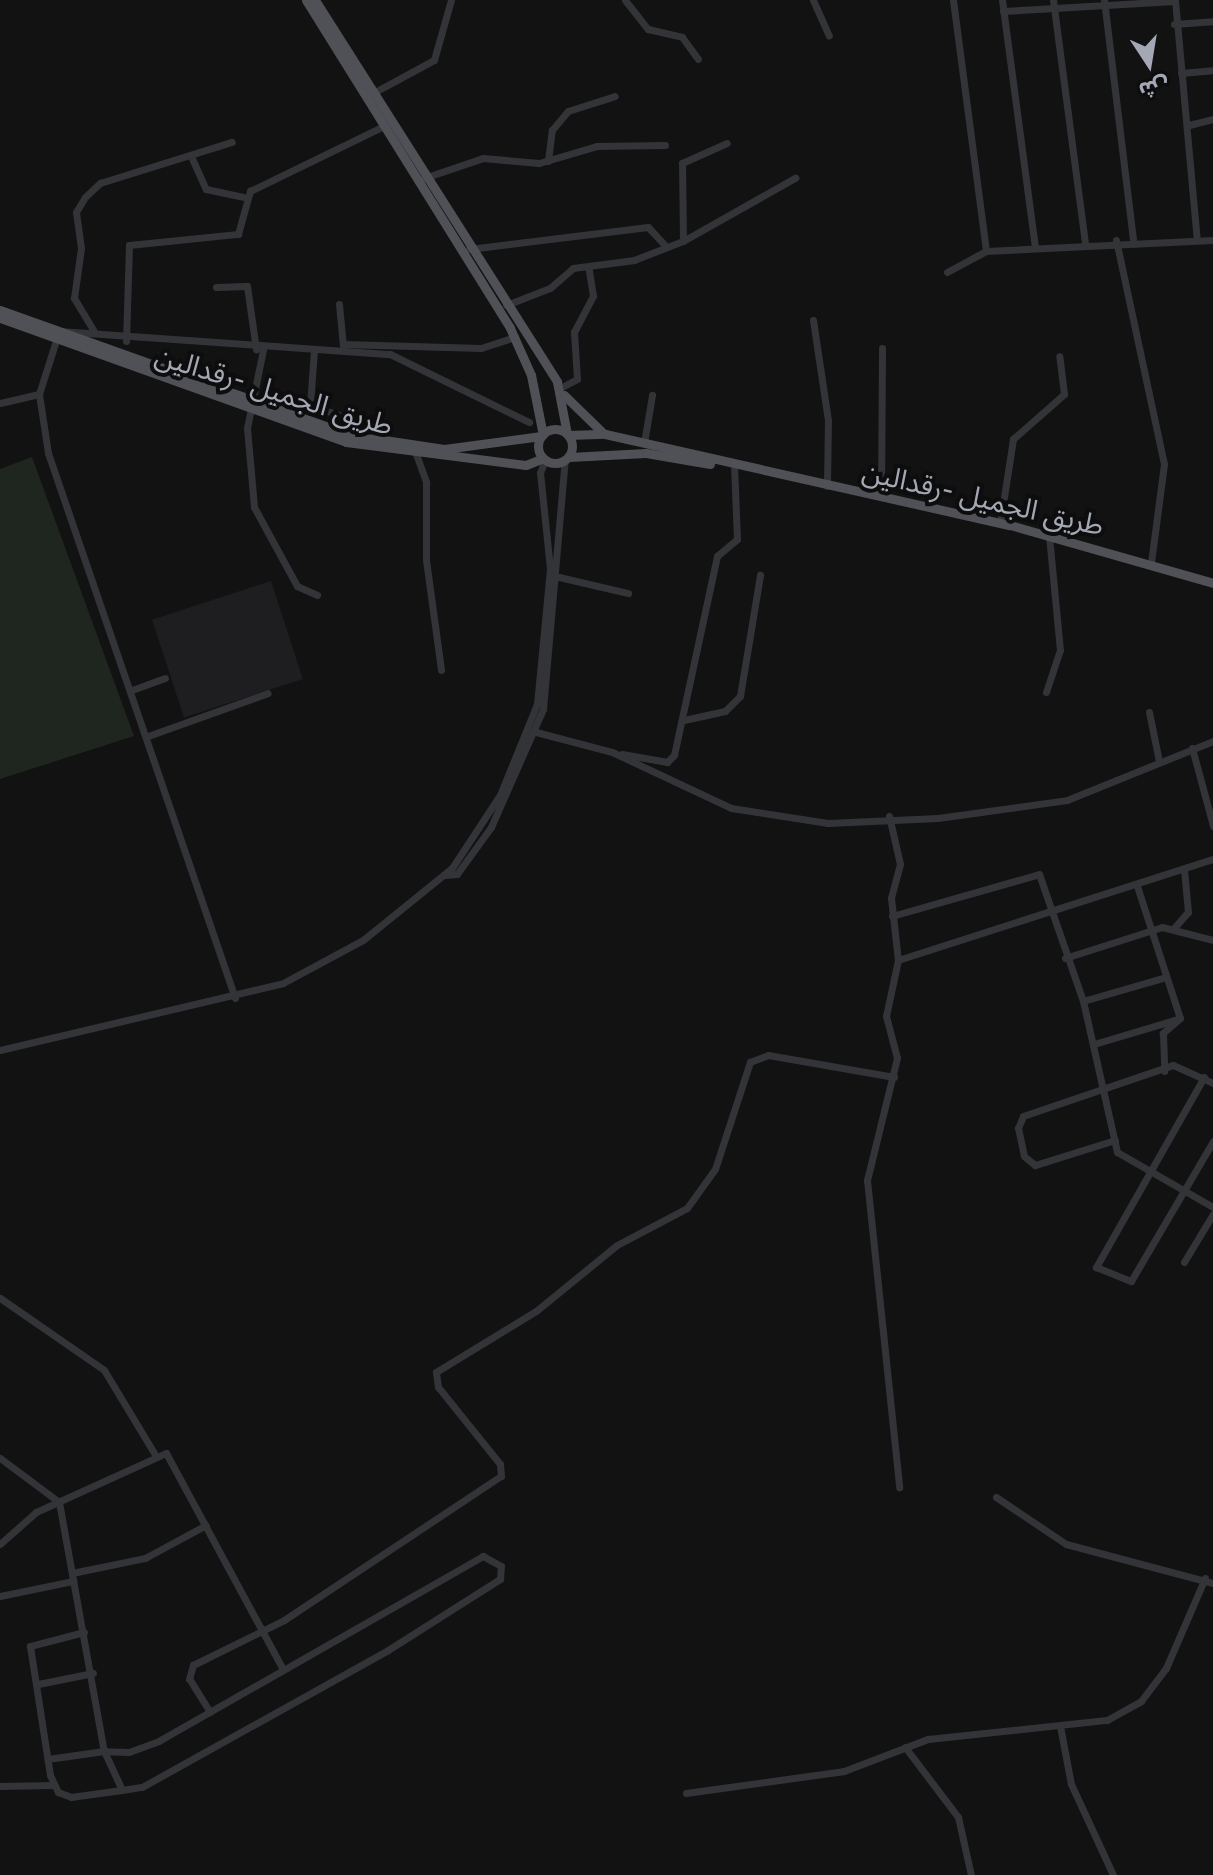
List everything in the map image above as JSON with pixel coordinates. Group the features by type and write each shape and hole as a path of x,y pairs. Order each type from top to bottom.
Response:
{"main road":[{"path":"306,0 508,317 558,385 605,434"},
{"path":"315,0 505,306 536,403 544,459"},
{"name":"طريق الجميل -رقدالين","path":"0,310 58,335 346,442 416,454 530,465 544,459 646,453 736,467"},
{"name":"طريق الجميل -رقدالين","path":"0,318 58,335"},
{"path":"558,385 568,434 567,458"},
{"path":"508,438 529,422 536,403"},
{"name":"طريق الجميل -رقدالين","path":"252,406 398,445 444,449 508,438 605,434 736,467 1049,535 1213,583"}],"street":[{"path":"373,93 434,60 451,0"},
{"path":"625,0 648,29 682,37 698,59"},
{"path":"813,0 829,36"},
{"path":"953,0 986,251"},
{"path":"1002,0 1035,247"},
{"path":"1003,11 1053,4 1175,0 1174,24 1189,125 1197,240"},
{"path":"1104,3 1133,239"},
{"path":"1053,4 1085,242"},
{"path":"1174,24 1213,21"},
{"path":"1181,73 1213,70"},
{"path":"548,161 552,130 568,111 615,96"},
{"path":"1189,125 1213,119"},
{"path":"191,156 206,189 244,197 384,126"},
{"path":"95,333 74,298 81,248 76,212 100,183 232,142"},
{"path":"683,241 682,163 727,143"},
{"path":"424,178 483,158 548,161 597,146 665,145"},
{"path":"505,306 588,266 634,260 683,241 795,178"},
{"path":"126,341 129,245 238,234 244,197"},
{"path":"469,249 648,227 666,246"},
{"path":"947,272 986,251 1133,239 1213,240"},
{"path":"1116,240 1164,464 1151,563"},
{"path":"558,385 577,379 574,332 593,296 588,266"},
{"path":"216,287 247,286 260,350 246,454 261,530 297,586 317,595"},
{"path":"339,304 343,348"},
{"path":"813,320 828,420 827,486"},
{"path":"235,998 148,736 58,487 39,394 58,335 95,333 126,341 260,350 481,348 515,337"},
{"path":"343,348 402,358 529,422"},
{"path":"881,497 882,348"},
{"path":"314,350 310,405 359,422"},
{"path":"1000,523 1013,439 1064,394 1059,356"},
{"path":"0,403 39,394"},
{"path":"644,443 652,395"},
{"path":"416,454 426,482 426,560 441,670"},
{"path":"443,876 457,874 491,827 536,732 559,577 567,458"},
{"path":"0,1050 235,998 333,959 443,876 485,823 513,769 550,651 550,569 540,473 544,459"},
{"path":"536,732 612,752 670,761 684,720 717,556 737,539 736,467"},
{"path":"1046,692 1060,650 1049,535"},
{"path":"684,720 725,711 740,696 760,575"},
{"path":"559,577 628,593"},
{"path":"132,690 165,678"},
{"path":"148,736 268,693"},
{"path":"1149,712 1159,761"},
{"path":"612,752 739,810 828,823 889,816 938,818 1067,800 1213,741"},
{"path":"1192,748 1213,826"},
{"path":"889,816 900,864 892,916 898,960 886,1009 897,1051 894,1077 867,1180 899,1487"},
{"path":"898,960 1137,886 1213,859"},
{"path":"1174,928 1188,912 1184,870"},
{"path":"892,916 1039,874 1054,911 1065,958 1083,1001 1094,1044 1099,1093 1123,1157 1213,1207"},
{"path":"1137,886 1180,1018"},
{"path":"1065,958 1151,929 1174,928 1213,940"},
{"path":"1083,1001 1166,977"},
{"path":"1094,1044 1180,1018"},
{"path":"1164,1071 1163,1033 1180,1018"},
{"path":"210,1712 190,1669 261,1632 501,1476 500,1464 438,1387 436,1372 536,1311 617,1245 687,1208 715,1169 750,1062 768,1055 894,1077"},
{"path":"1115,1140 1035,1165 1024,1156 1018,1128 1023,1116 1181,1064 1213,1083"},
{"path":"1204,1077 1151,1173 1096,1262 1110,1275 1131,1281 1213,1141"},
{"path":"1184,1262 1213,1214"},
{"path":"0,1298 104,1370 154,1453 170,1458 283,1669"},
{"path":"0,1544 59,1502 154,1453"},
{"path":"0,1458 59,1502 93,1673 104,1751 122,1790"},
{"path":"996,1497 1066,1544 1205,1578 1213,1583"},
{"path":"0,1596 145,1558 206,1525"},
{"path":"0,1786 53,1785 71,1797 142,1787 388,1650 500,1579 501,1566 488,1553 144,1747 48,1759"},
{"path":"686,1793 844,1771 905,1747 1107,1720 1141,1701 1179,1648 1205,1578"},
{"path":"53,1785 30,1651 35,1640 84,1632"},
{"path":"38,1684 93,1673"},
{"path":"1060,1726 1071,1784 1113,1875"},
{"path":"905,1747 958,1817 971,1875"}],"shaded area":[{"path":"32,457 134,736 0,779 0,469"},
{"path":"271,581 303,679 184,718 152,620"}]}
